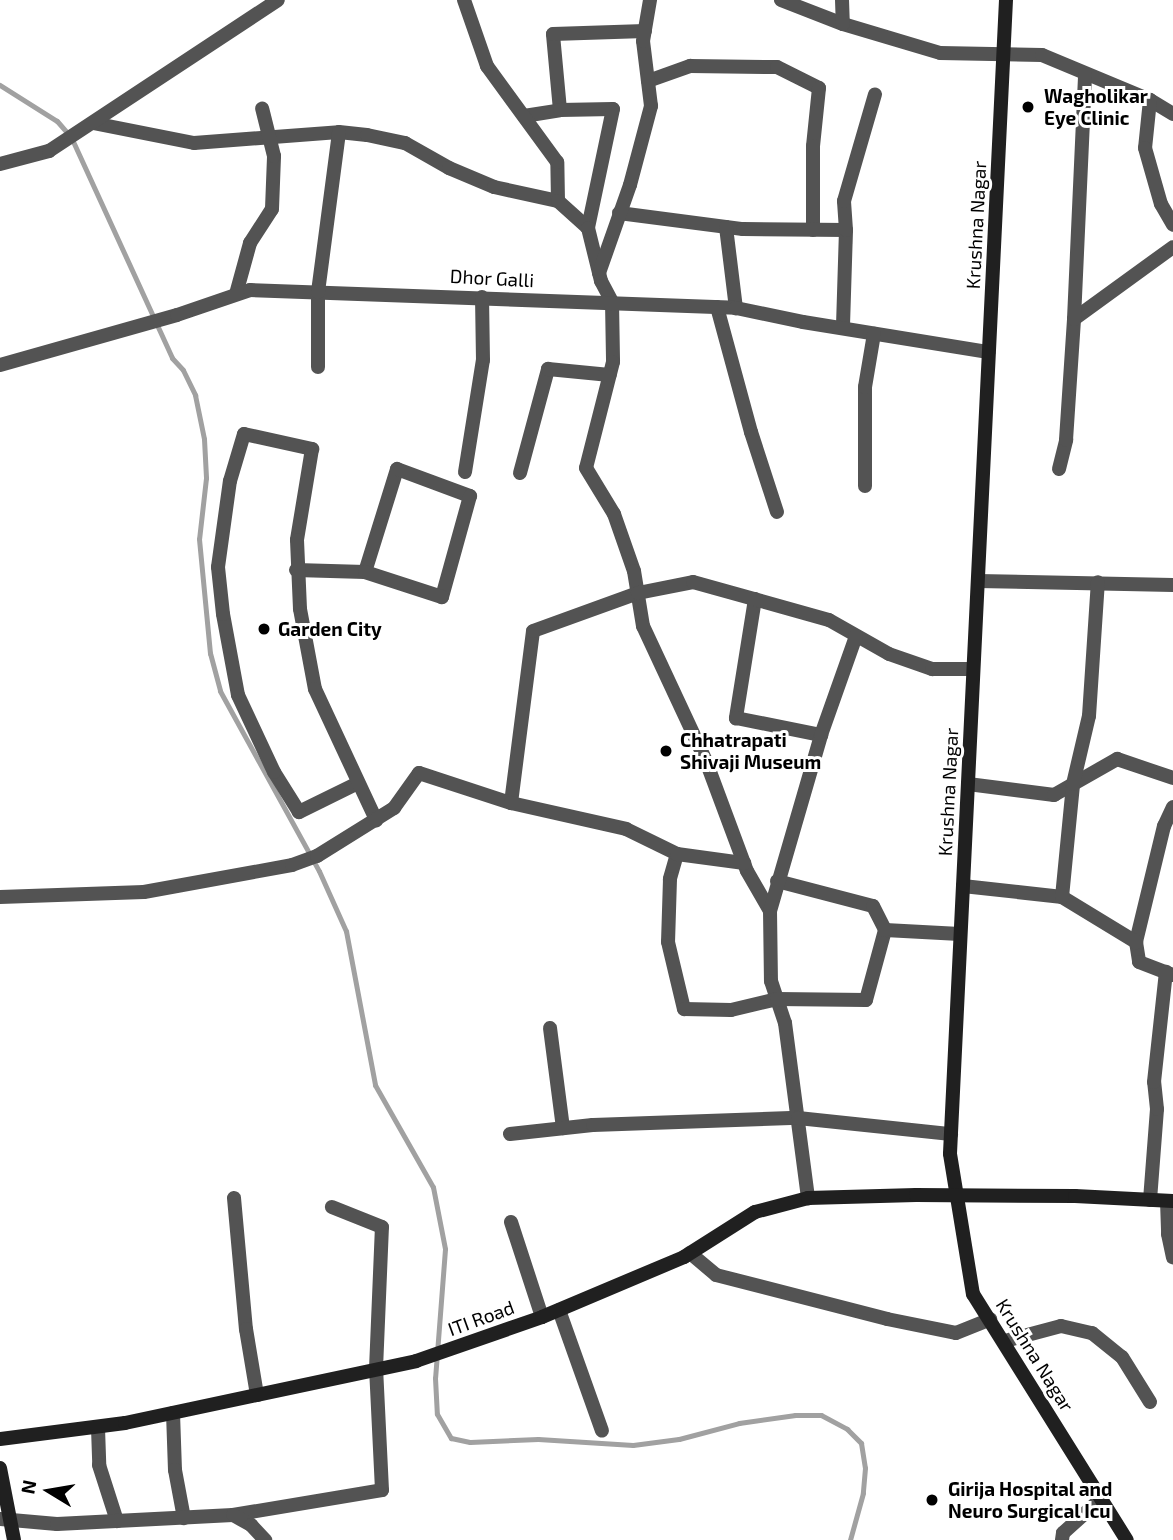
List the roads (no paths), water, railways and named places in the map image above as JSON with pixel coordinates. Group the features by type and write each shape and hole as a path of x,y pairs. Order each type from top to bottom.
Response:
{"main road":[{"name":"Krushna Nagar","path":"1006,0 950,1154 973,1294 1127,1540"},
{"name":"ITI Road","path":"0,1439 98,1428 416,1362 542,1317 690,1253 755,1212 808,1198 956,1195 1170,1201"},
{"path":"0,1468 6,1520 14,1540"}],"street":[{"path":"0,164 50,151 278,0"},
{"path":"464,0 487,66 558,162 558,201"},
{"path":"599,273 651,106 645,31 650,0"},
{"path":"781,0 843,24 940,53 1042,55 1150,100 1173,114"},
{"path":"842,0 843,24"},
{"path":"560,110 553,34 645,31"},
{"path":"648,80 690,66 776,67 819,88 813,146 813,230"},
{"path":"1059,468 1066,440 1074,320 1085,75"},
{"path":"843,328 846,230 844,201 875,94"},
{"path":"1150,100 1145,148 1161,204 1173,226"},
{"path":"236,294 250,243 272,209 274,156 262,108"},
{"path":"524,116 560,110 613,109 589,228 599,273 612,302 613,362 586,468 614,514 634,571 643,626 706,761 744,863 770,911"},
{"path":"93,123 194,143 339,132 405,143 449,168 494,187 558,201 589,228"},
{"path":"318,367 318,292 339,132"},
{"path":"619,213 726,227 846,230"},
{"path":"726,227 736,307"},
{"path":"1074,320 1166,259 1173,247"},
{"name":"Dhor Galli","path":"0,365 177,315 250,290 736,307 874,334 989,352"},
{"path":"465,472 483,360 482,297"},
{"path":"717,307 751,432 777,512"},
{"path":"865,486 865,387 874,334"},
{"path":"520,473 548,369 610,374"},
{"path":"358,783 299,813 274,772 238,695 223,614 218,567 230,481 244,434 312,449 302,498 296,570 315,689 376,820"},
{"path":"296,570 365,572 442,597 470,496 397,468 365,572"},
{"path":"978,581 1173,585"},
{"path":"511,803 533,631 638,593 693,582 829,620 889,654 932,669 973,669"},
{"path":"1062,897 1073,784 1088,716 1098,582"},
{"path":"755,599 736,718 821,735"},
{"path":"808,1198 785,1023 771,981 770,911 821,735 856,636"},
{"path":"968,784 1054,795 1117,759 1173,778"},
{"path":"0,897 144,892 292,865 317,856 394,808 419,772 511,803 626,829 677,854 744,863"},
{"path":"1150,1200 1157,1109 1154,1082 1170,974 1139,962 1136,942 1173,807"},
{"path":"677,854 670,879 668,942 684,1009 731,1010 777,999 866,1000 884,930 873,906 777,881"},
{"path":"963,886 1062,897 1136,942"},
{"path":"884,930 960,934"},
{"path":"550,1028 563,1128"},
{"path":"1157,1109 1173,1106"},
{"path":"510,1134 563,1128 715,1119 798,1118 951,1134"},
{"path":"234,1198 246,1329 257,1395"},
{"path":"1170,1201 1168,1234 1173,1257"},
{"path":"6,1520 57,1524 233,1516 382,1490 376,1369 382,1227 332,1207"},
{"path":"511,1222 542,1317"},
{"path":"690,1253 716,1275 887,1319 956,1333 990,1319"},
{"path":"559,1310 602,1431"},
{"path":"1004,1341 1061,1325 1092,1333 1122,1357 1150,1402"},
{"path":"173,1413 175,1470 184,1518"},
{"path":"98,1428 99,1465 117,1521"},
{"path":"1059,1538 1102,1498"},
{"path":"233,1516 251,1525 265,1540"}],"waterway":[{"path":"0,85 57,121 71,137 172,358 183,370 195,395 204,439 206,478 199,539 210,653 220,691 319,871 346,931 375,1085 433,1187 445,1249 435,1378 437,1414 451,1438 470,1442 538,1439 633,1445 679,1439 739,1423 795,1415 821,1415 847,1429 861,1443 865,1468 863,1493 850,1540"}],"place":[{"name":"Wagholikar Eye Clinic","path":"1028,107"},
{"name":"Garden City","path":"264,629"},
{"name":"Chhatrapati Shivaji Museum","path":"666,751"},
{"name":"Girija Hospital and Neuro Surgical Icu","path":"932,1500"}]}
